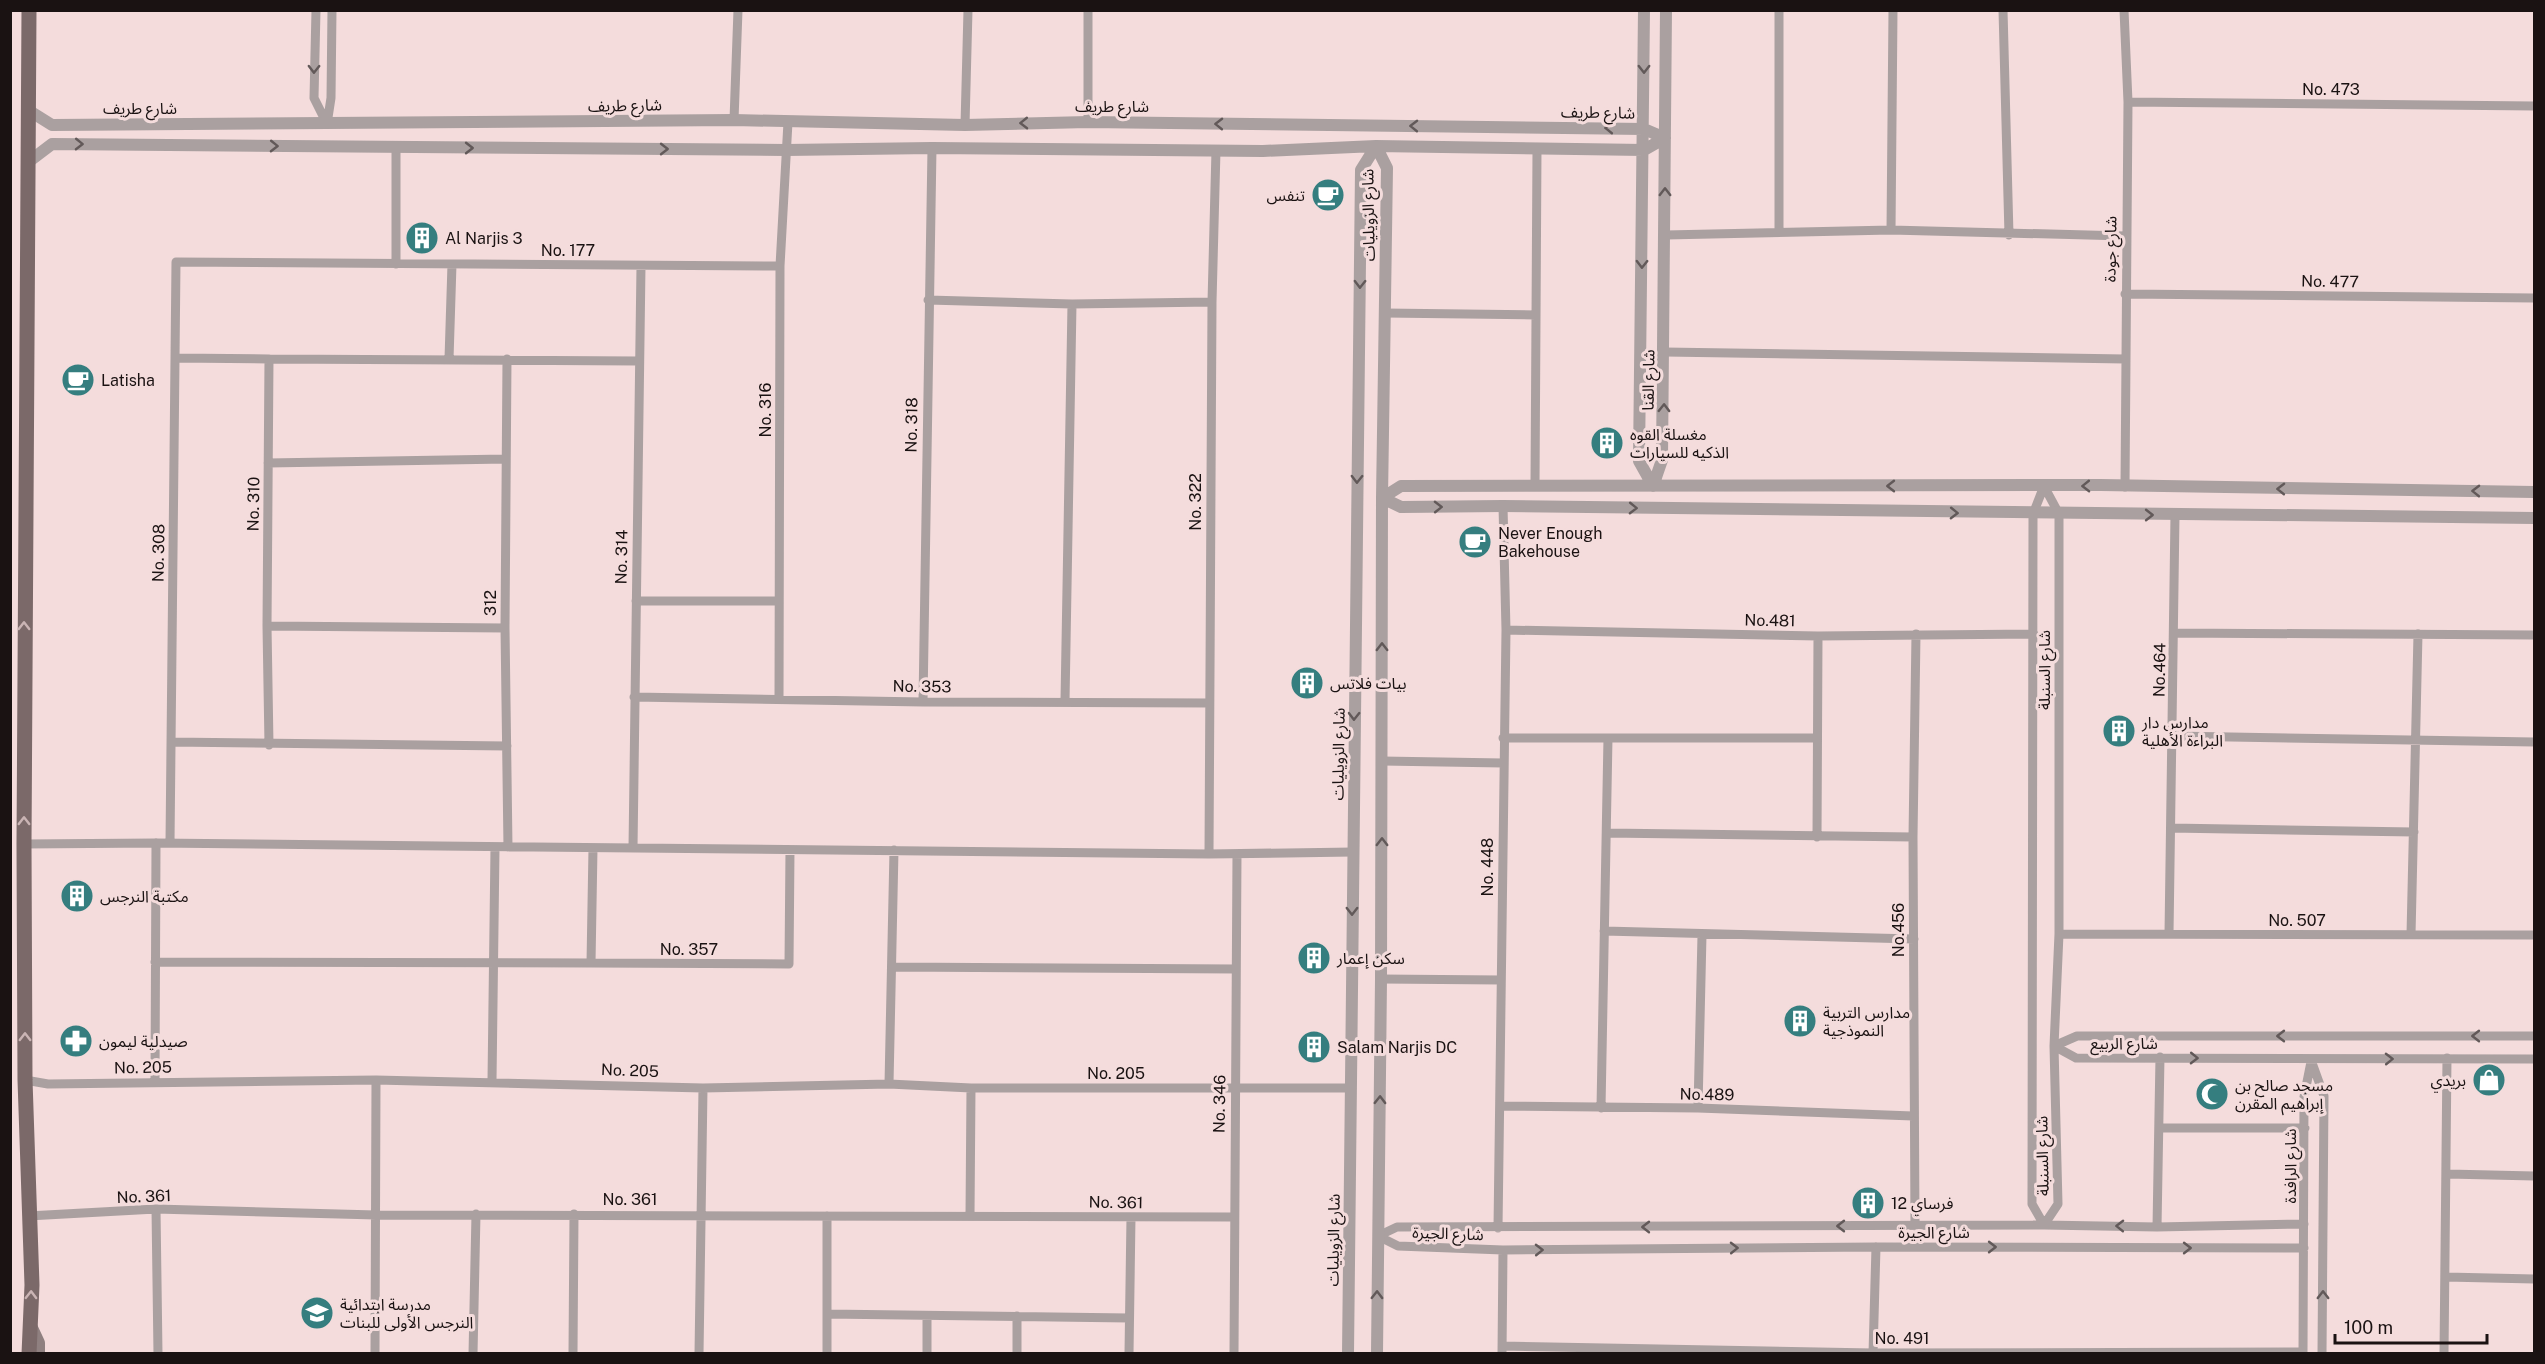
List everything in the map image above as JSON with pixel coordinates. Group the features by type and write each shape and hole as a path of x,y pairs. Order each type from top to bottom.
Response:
{"main road":[{"path":"28,10 24,844 25,1080 31,1325 29,1353"},
{"path":"24,1353 25,1336 31,1325"},
{"path":"31,1325 38,1343 38,1353"}],"street":[{"path":"316,10 314,98 327,124"},
{"path":"327,124 331,98 332,10"},
{"path":"734,120 738,10"},
{"path":"965,124 968,10"},
{"path":"1088,10 1088,122"},
{"name":"شارع القنا","path":"1644,10 1639,461 1653,486"},
{"name":"شارع القنا","path":"1653,486 1662,460 1665,352 1666,10"},
{"path":"1779,10 1779,232"},
{"path":"1891,230 1893,10"},
{"path":"2003,10 2009,235"},
{"name":"شارع جودة","path":"2124,10 2128,102 2125,236 2125,487"},
{"name":"No. 473","path":"2128,102 2535,106"},
{"name":"شارع طريف","path":"28,110 52,125 734,120 965,124 1088,122 1644,129 1665,138"},
{"name":"No. 316","path":"779,699 780,266 788,122"},
{"path":"27,163 52,144 786,150 932,147 1216,150 1376,146 1644,150 1665,138"},
{"name":"شارع الزويليات","path":"1376,146 1387,168 1382,498 1381,979 1377,1353"},
{"name":"شارع الزويليات","path":"1347,1353 1361,170 1376,146"},
{"path":"396,147 396,264"},
{"name":"No. 318","path":"923,702 932,147"},
{"name":"No. 322","path":"1209,854 1212,302 1216,150"},
{"path":"1534,486 1537,150"},
{"path":"1666,235 1891,230 2009,235 2125,236"},
{"name":"No. 177","path":"176,262 780,266"},
{"name":"No. 308","path":"170,843 176,262"},
{"path":"449,359 452,264"},
{"name":"No. 314","path":"633,848 641,266"},
{"name":"No. 477","path":"2125,294 2535,298"},
{"path":"928,300 1072,304 1212,302"},
{"path":"1065,701 1072,304"},
{"path":"1385,314 1536,315"},
{"path":"1665,352 2125,359"},
{"path":"175,358 638,361"},
{"name":"No. 310","path":"269,359 267,626 269,745"},
{"name":"312","path":"507,359 505,628 508,847"},
{"path":"268,463 506,459"},
{"path":"1382,498 1401,486 2044,486 2535,492"},
{"name":"شارع السنبلة","path":"2044,486 2059,514 2059,934 2054,1047 2058,1204 2044,1225 2032,1204 2033,514 2044,486"},
{"path":"1382,498 1401,507 1503,506 2033,514 2535,518"},
{"name":"No. 448","path":"1498,1228 1506,630 1503,506"},
{"name":"No.464","path":"2169,934 2175,515"},
{"path":"636,601 779,601"},
{"path":"267,626 505,628"},
{"name":"No.481","path":"1506,630 1818,636 2034,634"},
{"path":"2175,633 2535,635"},
{"name":"No.456","path":"1915,1226 1913,837 1916,634"},
{"path":"2411,935 2418,634"},
{"path":"1817,837 1818,636"},
{"name":"No. 353","path":"634,697 923,702 1209,703"},
{"path":"2173,736 2535,742"},
{"path":"1503,738 1816,738"},
{"path":"1601,1108 1608,738"},
{"path":"171,742 269,745 507,746"},
{"path":"1382,761 1503,763"},
{"path":"2171,828 2414,832"},
{"path":"1607,833 1913,837"},
{"path":"155,1082 156,843"},
{"path":"24,844 170,843 1209,854 1353,852"},
{"path":"492,1081 495,848"},
{"path":"155,962 591,963 594,848"},
{"name":"No. 357","path":"591,963 789,964 790,850"},
{"path":"889,1084 894,850"},
{"name":"No. 346","path":"1234,1353 1233,1217 1238,854"},
{"path":"1604,932 1914,939"},
{"name":"No. 507","path":"2059,934 2535,935"},
{"path":"1698,1108 1702,935"},
{"path":"892,967 1236,969"},
{"path":"1381,979 1501,980"},
{"name":"شارع الربيع","path":"2054,1047 2077,1036 2535,1036"},
{"name":"شارع الربيع","path":"2054,1047 2076,1058 2535,1059"},
{"path":"2157,1227 2160,1057"},
{"path":"2444,1353 2448,1174 2447,1058"},
{"name":"شارع الرافدة","path":"2302,1353 2304,1097 2311,1060"},
{"name":"شارع الرافدة","path":"2311,1060 2324,1096 2322,1353"},
{"name":"No. 205","path":"25,1080 48,1084 492,1081 703,1088 889,1084 971,1088 1351,1088"},
{"path":"375,1353 376,1080"},
{"path":"699,1353 703,1088"},
{"path":"970,1215 971,1088"},
{"name":"No.489","path":"1500,1106 1698,1108 1913,1116"},
{"path":"2158,1128 2305,1128"},
{"path":"2448,1174 2535,1176"},
{"path":"156,1209 158,1353"},
{"name":"No. 361","path":"28,1216 156,1209 376,1215 1233,1217"},
{"path":"473,1353 476,1214"},
{"path":"573,1353 574,1214"},
{"path":"827,1216 827,1353"},
{"path":"1129,1353 1131,1217"},
{"name":"شارع الجيرة","path":"1378,1236 1397,1227 2044,1225 2157,1227 2304,1224"},
{"name":"شارع الجيرة","path":"1378,1236 1398,1246 1503,1250 1876,1247 2304,1248"},
{"path":"1873,1353 1876,1247"},
{"path":"1502,1349 1503,1250"},
{"path":"2446,1277 2535,1279"},
{"path":"827,1314 1129,1318"},
{"path":"927,1316 927,1353"},
{"path":"1017,1316 1017,1353"},
{"name":"No. 491","path":"1502,1349 1873,1353 2302,1353"}],"place":[{"name":"تنفس","path":"1328,195"},
{"name":"Al Narjis 3","path":"422,238"},
{"name":"Latisha","path":"78,380"},
{"name":"مغسلة القوه الذكيه للسيارات","path":"1607,443"},
{"name":"Never Enough Bakehouse","path":"1475,542"},
{"name":"بيات فلاتس","path":"1307,683"},
{"name":"مدارس دار البراءة الأهلية","path":"2119,731"},
{"name":"مكتبة النرجس","path":"77,896"},
{"name":"سكن إعمار","path":"1314,958"},
{"name":"مدارس التربية النموذجية","path":"1800,1021"},
{"name":"صيدلية ليمون","path":"76,1041"},
{"name":"Salam Narjis DC","path":"1314,1047"},
{"name":"بريدي","path":"2489,1080"},
{"name":"مسجد صالح بن إبراهيم المقرن","path":"2212,1094"},
{"name":"فرساي 12","path":"1868,1203"},
{"name":"مدرسة ابتدائية النرجس الأولى للبنات","path":"317,1313"}]}
